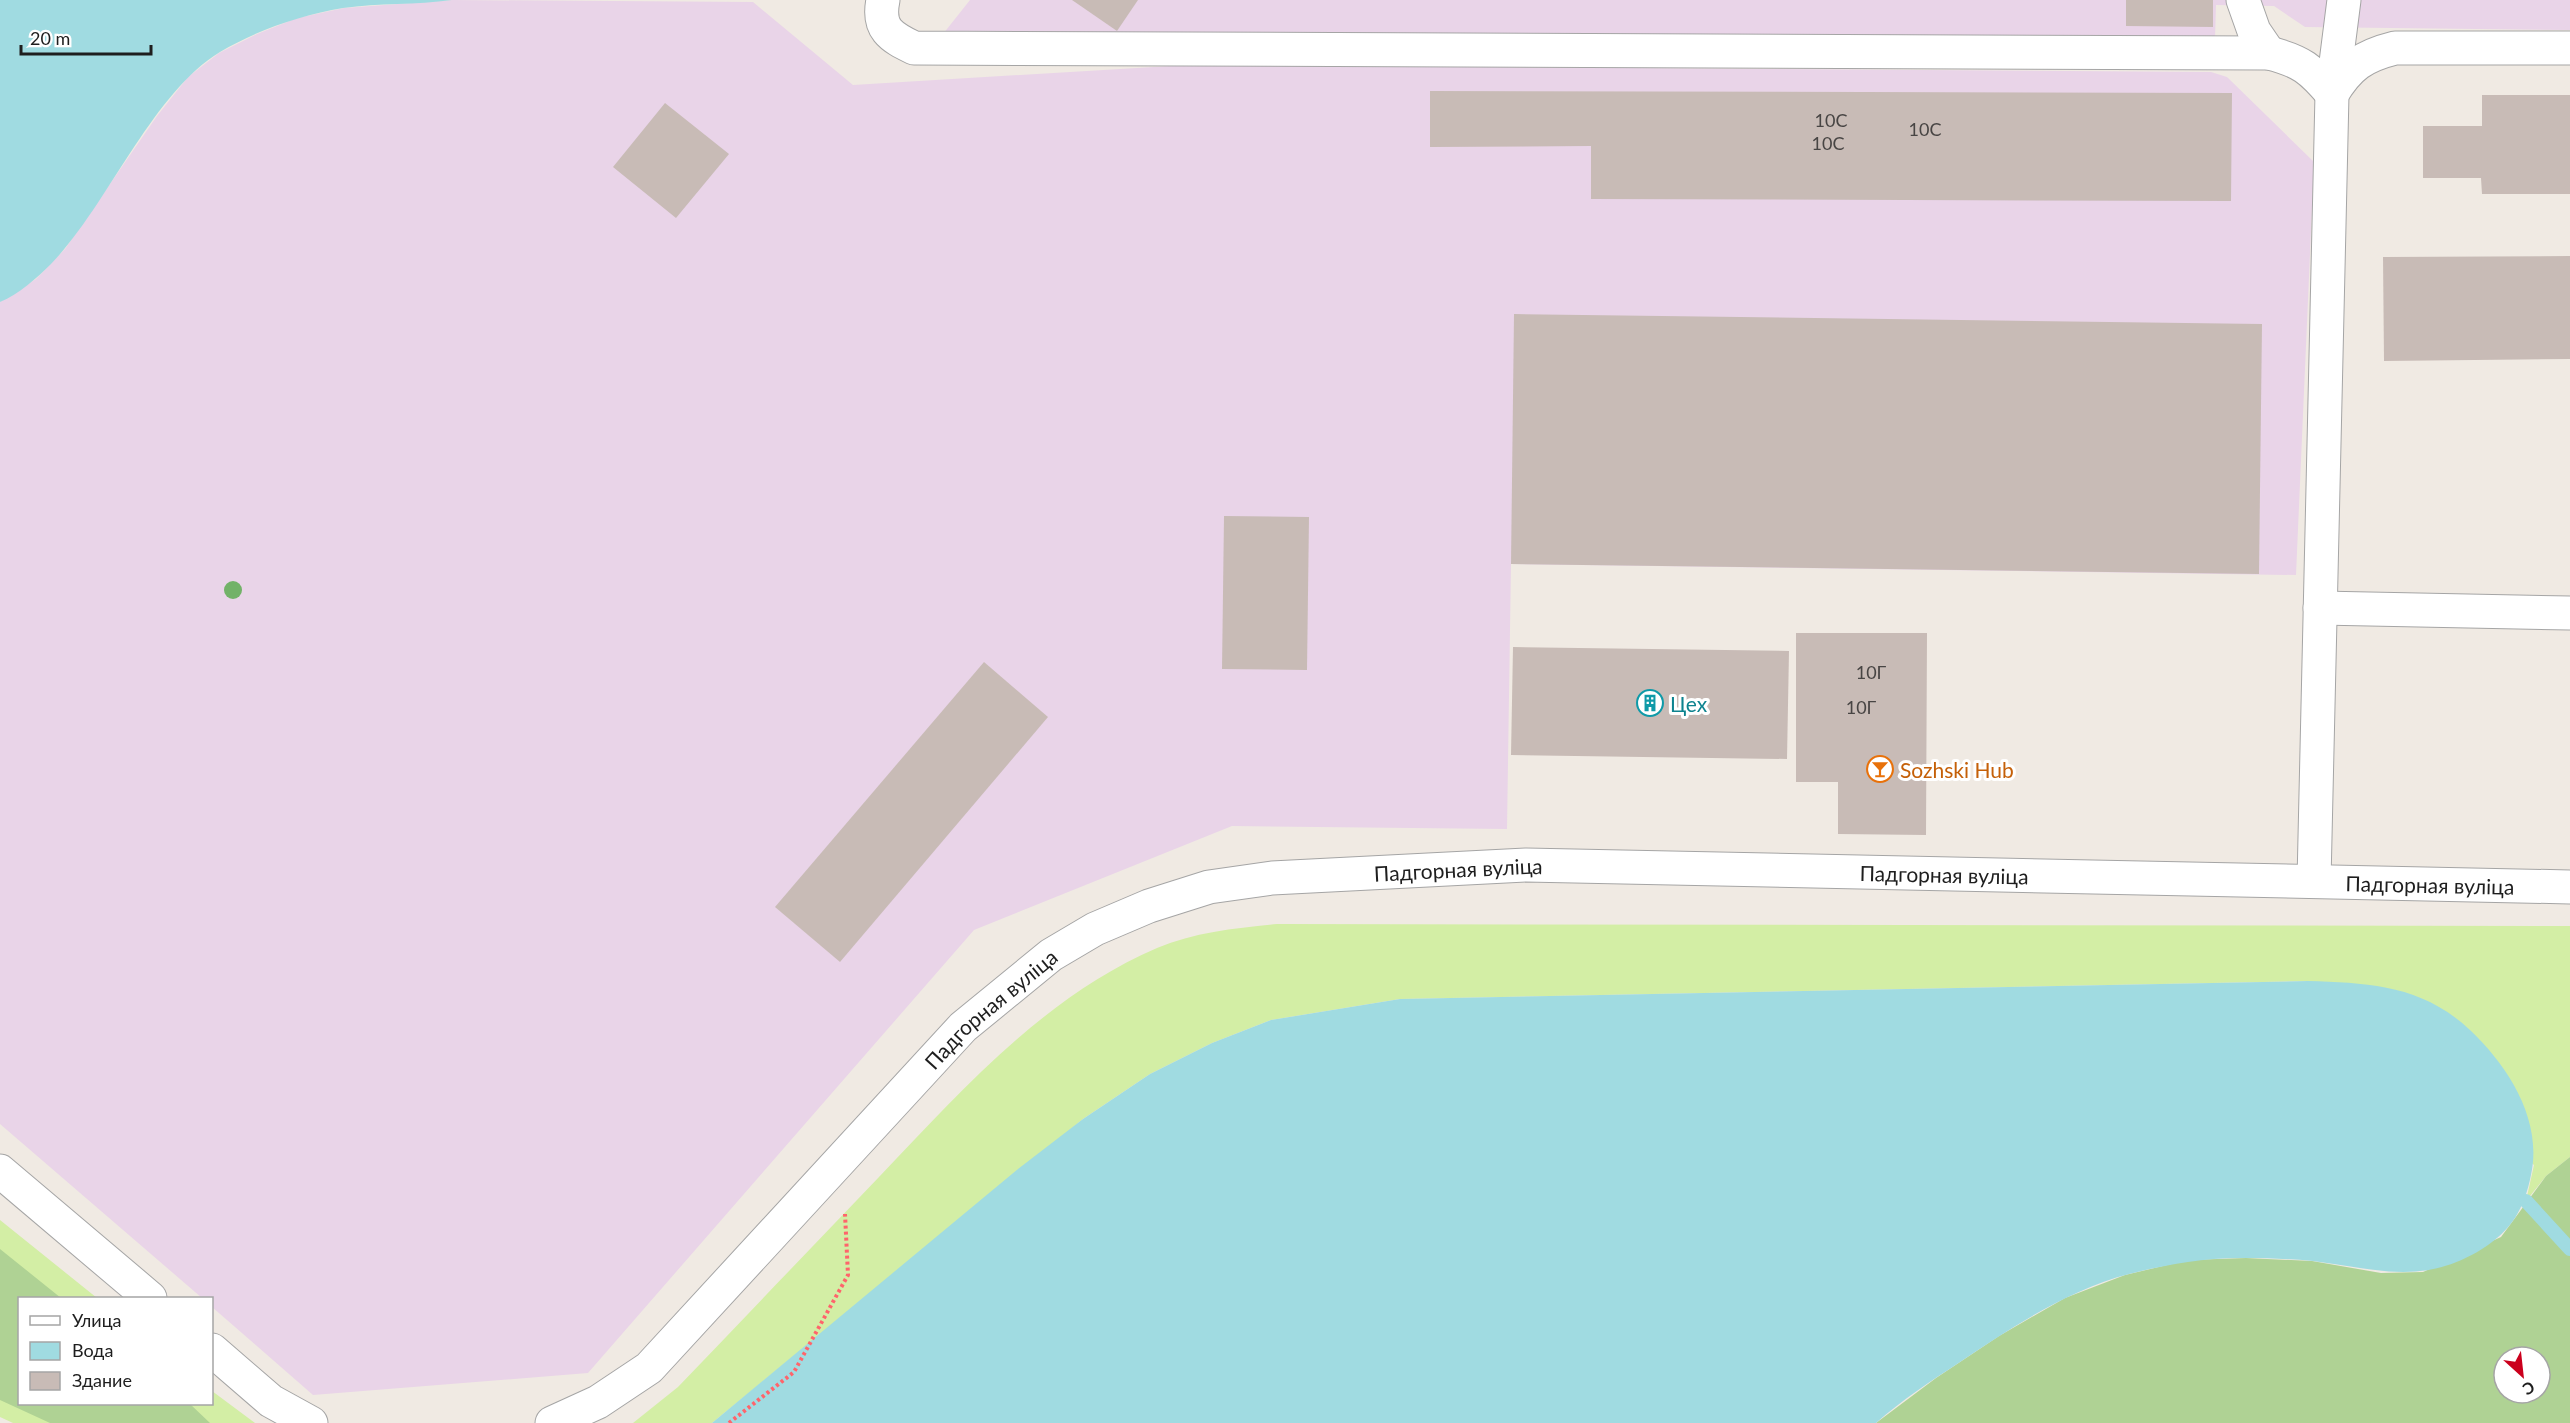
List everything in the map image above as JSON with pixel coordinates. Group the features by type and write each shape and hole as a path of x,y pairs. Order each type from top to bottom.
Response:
{"street":[{"path":"883,0 881,10 884,26 892,38 914,48 2269,53 2294,60 2312,70 2332,94"},
{"path":"2243,0 2254,31 2269,53"},
{"path":"2314,881 2332,94 2344,0"},
{"path":"2332,94 2344,74 2359,61 2374,53 2395,48 2570,48"},
{"path":"2320,608 2570,613"},
{"name":"Падгорная вуліца","path":"552,1423 598,1402 649,1368 963,1027 1051,955 1095,929 1149,906 1209,887 1272,878 1526,865 2570,886"},
{"path":"0,1171 148,1297"},
{"path":"213,1351 271,1401 311,1423"}],"path":[{"path":"729,1423 794,1372 848,1275 842,1158"}],"shaded area":[{"path":"452,0 753,2 853,85 1187,65 2211,72 2227,77 2314,162 2296,575 1511,564 1507,829 1232,826 974,930 588,1373 313,1395 213,1308 213,1297 201,1297 0,1124 0,302 36,279 65,249 157,116 188,77 219,53 257,34 297,18 344,8"},
{"path":"970,0 2570,0 2570,30 2305,27 2274,6 2216,5 2215,39 943,34"}],"green space":[{"path":"1277,924 2570,926 2570,1157 2546,1176 2526,1201 2534,1165 2308,981 1400,999 1271,1020 1212,1043 1150,1074 1083,1119 712,1423 633,1423 678,1387 942,1111 1007,1048 1042,1019 1078,992 1116,968 1157,948 1201,934"},
{"path":"2570,1157 2570,1423 1876,1423 1936,1378 1999,1336 2065,1298 2125,1275 2188,1260 2246,1258 2312,1261 2381,1273 2423,1272 2501,1237 2546,1176"},
{"path":"0,1220 96,1297 18,1297 18,1405 213,1405 213,1392 255,1423 13,1423 0,1417"},
{"path":"0,1249 60,1297 18,1297 18,1405 191,1405 210,1423 50,1423 0,1400"}],"water":[{"path":"0,0 452,0 357,6 327,11 264,30 220,52 195,71 173,94 151,122 72,239 51,264 14,295 0,302"},
{"path":"2308,981 2353,983 2394,989 2433,1004 2452,1015 2470,1030 2484,1044 2509,1077 2527,1114 2532,1134 2531,1175 2525,1198 2515,1218 2501,1234 2482,1249 2440,1268 2419,1271 2399,1272 2313,1261 2233,1258 2188,1262 2129,1274 2084,1290 2020,1323 1896,1406 1876,1423 712,1423 1018,1169 1083,1119 1150,1074 1212,1043 1271,1020 1400,999"}],"building":[{"path":"1072,0 1138,0 1117,31"},
{"path":"2126,0 2213,0 2213,27 2126,26"},
{"path":"1430,91 2232,93 2231,201 1591,199 1591,146 1430,147"},
{"path":"2482,95 2570,95 2570,194 2482,194 2481,178 2423,178 2423,126 2482,126"},
{"path":"665,103 729,154 676,218 613,167"},
{"path":"2570,256 2570,359 2384,361 2383,257"},
{"path":"1514,314 2262,324 2259,574 1511,564"},
{"path":"1224,516 1309,517 1307,670 1222,669"},
{"path":"1796,633 1927,633 1926,835 1838,834 1838,782 1796,782"},
{"name":"Цех","path":"1513,647 1789,651 1787,759 1511,755"},
{"path":"984,662 1048,717 840,962 775,907"}],"waterway":[{"path":"2526,1201 2570,1249"}],"place":[{"name":"Цех","path":"1650,703"},
{"name":"Sozhski Hub","path":"1880,769"}]}
